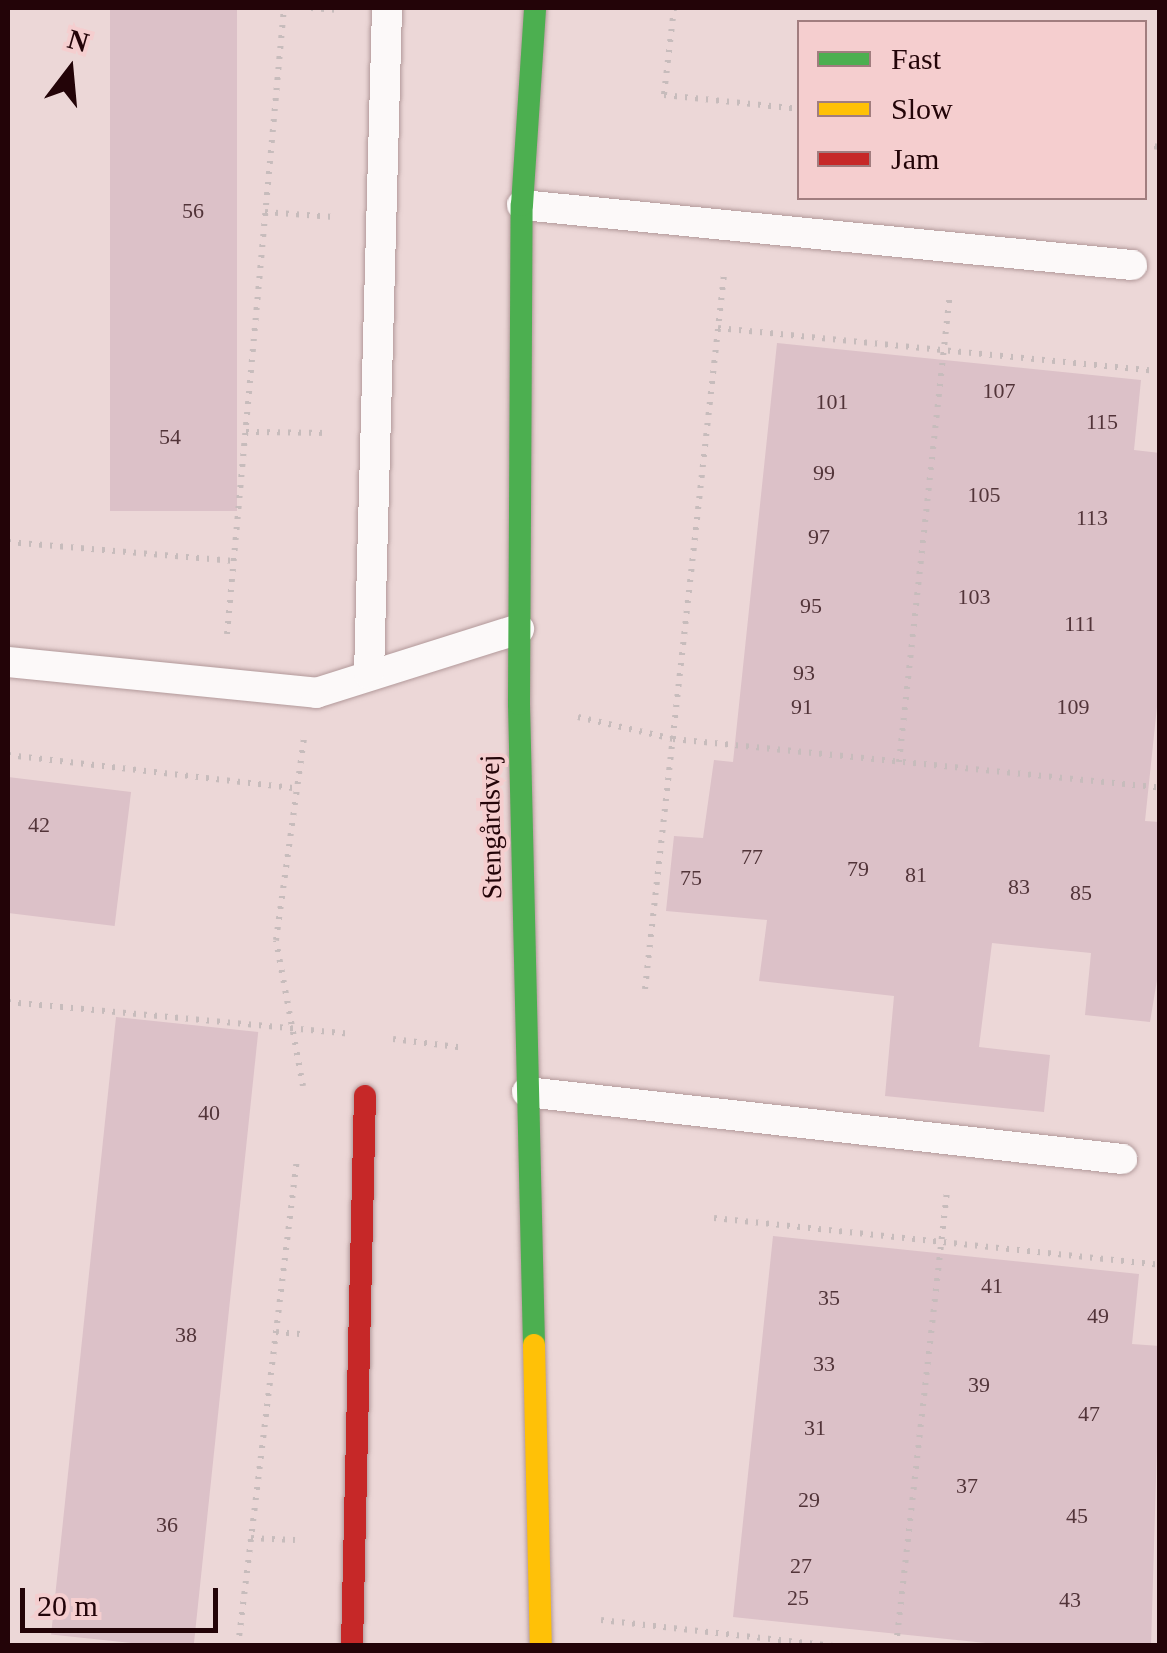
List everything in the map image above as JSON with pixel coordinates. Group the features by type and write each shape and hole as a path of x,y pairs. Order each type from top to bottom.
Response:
{"street":[{"name":"Stengårdsvej","path":"535,8 522,205 518,704 540,1646"},
{"path":"352,1646 365,1096"}],"lane":[{"path":"369,674 387,8"},
{"path":"522,205 1132,265"},
{"path":"8,662 316,693 519,628"},
{"path":"528,1092 1122,1159"}],"path":[{"path":"223,684 284,8"},
{"path":"674,8 664,95 797,109"},
{"path":"266,212 382,220"},
{"path":"645,989 730,226"},
{"path":"899,762 956,248"},
{"path":"718,328 1160,371"},
{"path":"246,432 375,433"},
{"path":"8,542 234,560"},
{"path":"316,693 293,788 276,940 305,1098 365,1096"},
{"path":"518,704 673,739 1160,788"},
{"path":"8,755 293,788"},
{"path":"8,1002 294,1027 526,1055"},
{"path":"238,1646 300,1137"},
{"path":"896,1646 953,1140"},
{"path":"714,1218 1160,1265"},
{"path":"540,1614 834,1646"}],"building":[{"path":"110,8 237,8 237,511 110,511"},
{"path":"777,343 1141,380 1134,450 1160,453 1160,678 1145,821 1160,822 1160,962 1150,1022 1085,1015 1091,953 992,943 979,1047 1050,1055 1044,1112 885,1096 894,996 759,981 767,920 666,911 674,836 703,838 714,760 733,762"},
{"path":"8,777 131,792 115,926 8,913"},
{"path":"116,1017 258,1032 194,1646 51,1635"},
{"path":"773,1236 1139,1274 1132,1344 1160,1346 1151,1646 1015,1646 733,1617"}],"traffic: fast":[{"path":"534,1345 519,704 522,205 535,8"}],"traffic: slow":[{"path":"534,1345 541,1646"}],"traffic: jam":[{"path":"352,1646 365,1096"}]}
